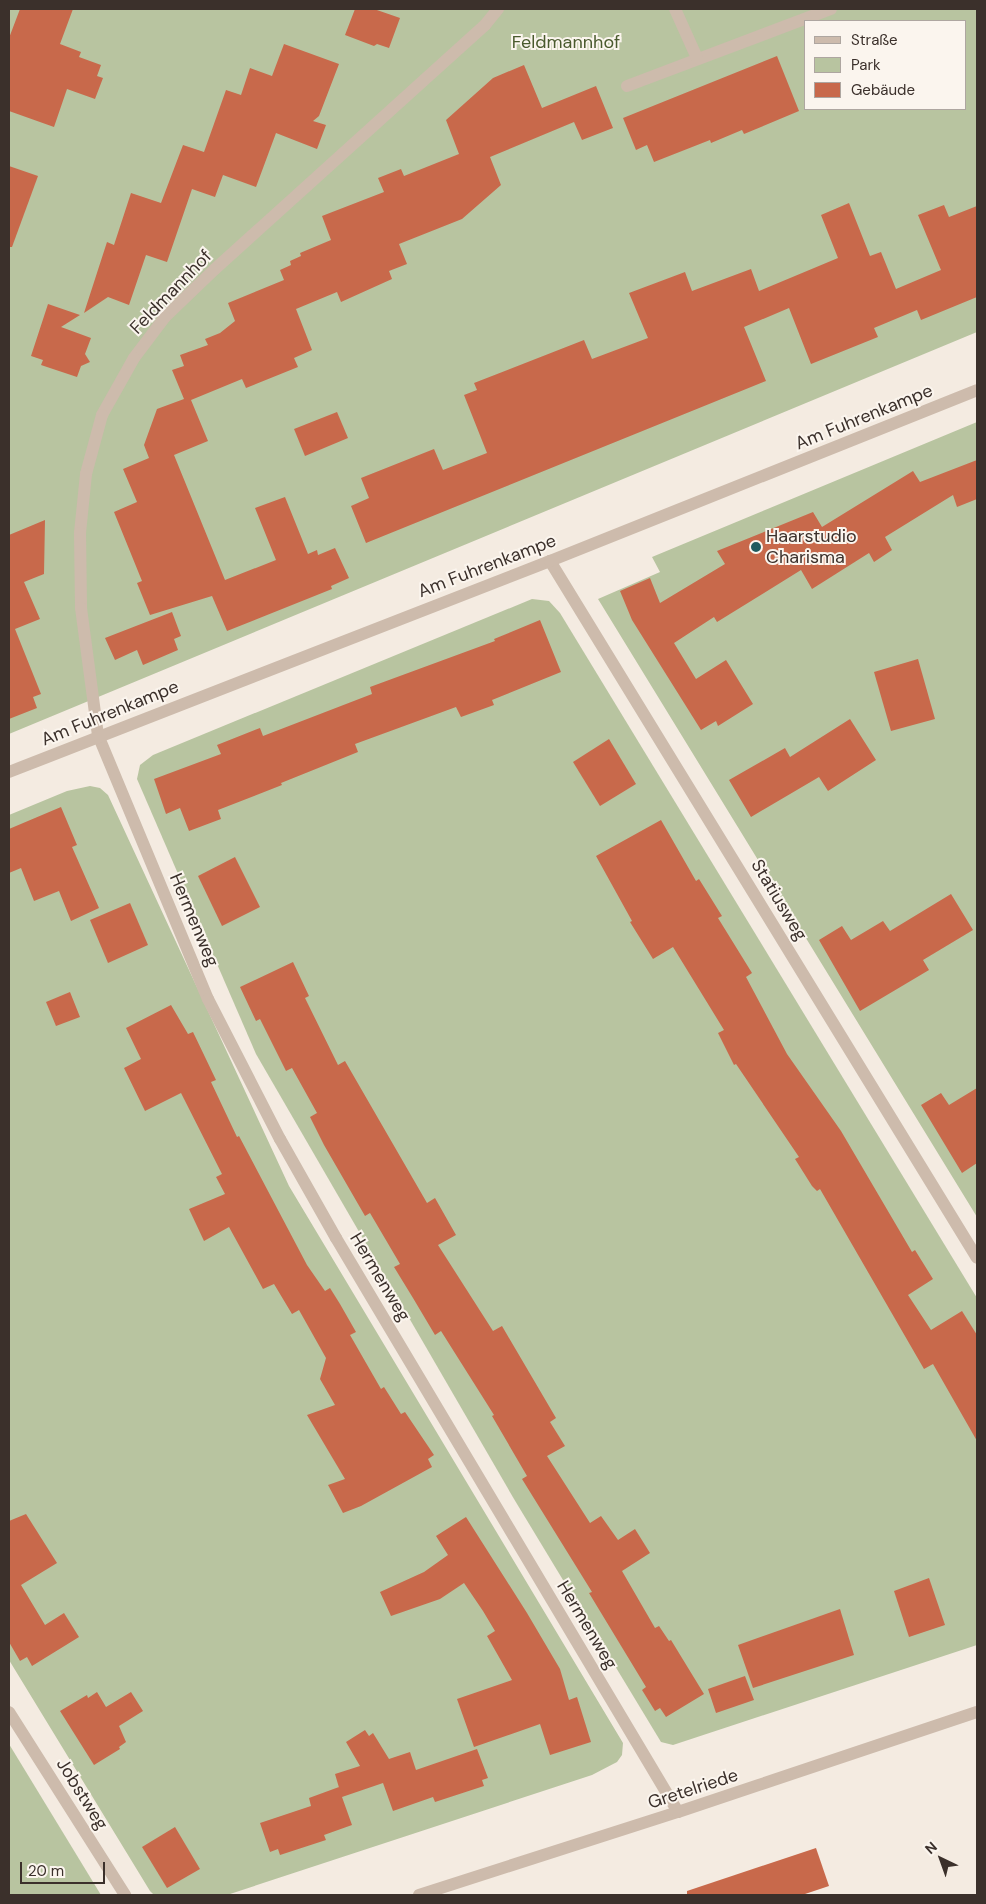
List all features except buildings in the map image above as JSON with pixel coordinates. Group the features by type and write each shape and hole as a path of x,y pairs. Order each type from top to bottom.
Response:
{"street":[{"name":"Feldmannhof","path":"98,735 81,608 80,533 86,474 102,415 134,358 165,318 215,269 485,25 498,9"},
{"path":"675,9 697,58"},
{"path":"627,86 697,58 832,9"},
{"name":"Am Fuhrenkampe","path":"9,772 98,735 550,561 977,390"},
{"name":"Statiusweg","path":"550,561 977,1258"},
{"name":"Hermenweg","path":"98,735 208,999 280,1139 336,1238 678,1812"},
{"name":"Jobstweg","path":"9,1712 125,1895"},
{"name":"Gretelriede","path":"418,1895 678,1812 977,1712"}],"green space":[{"path":"9,9 977,9 977,332 9,734"},
{"path":"977,422 977,1217 598,599 660,572 652,557"},
{"path":"532,599 549,601 560,613 977,1298 977,1645 673,1745 661,1742 514,1499 256,1054 137,779 140,765 153,755"},
{"path":"90,786 100,788 108,795 289,1186 623,1743 622,1755 617,1762 592,1775 227,1895 154,1895 150,1891 9,1660 9,815 67,791"},
{"path":"9,1744 101,1895 9,1895"}],"place":[{"name":"Haarstudio Charisma","path":"756,547"}]}
